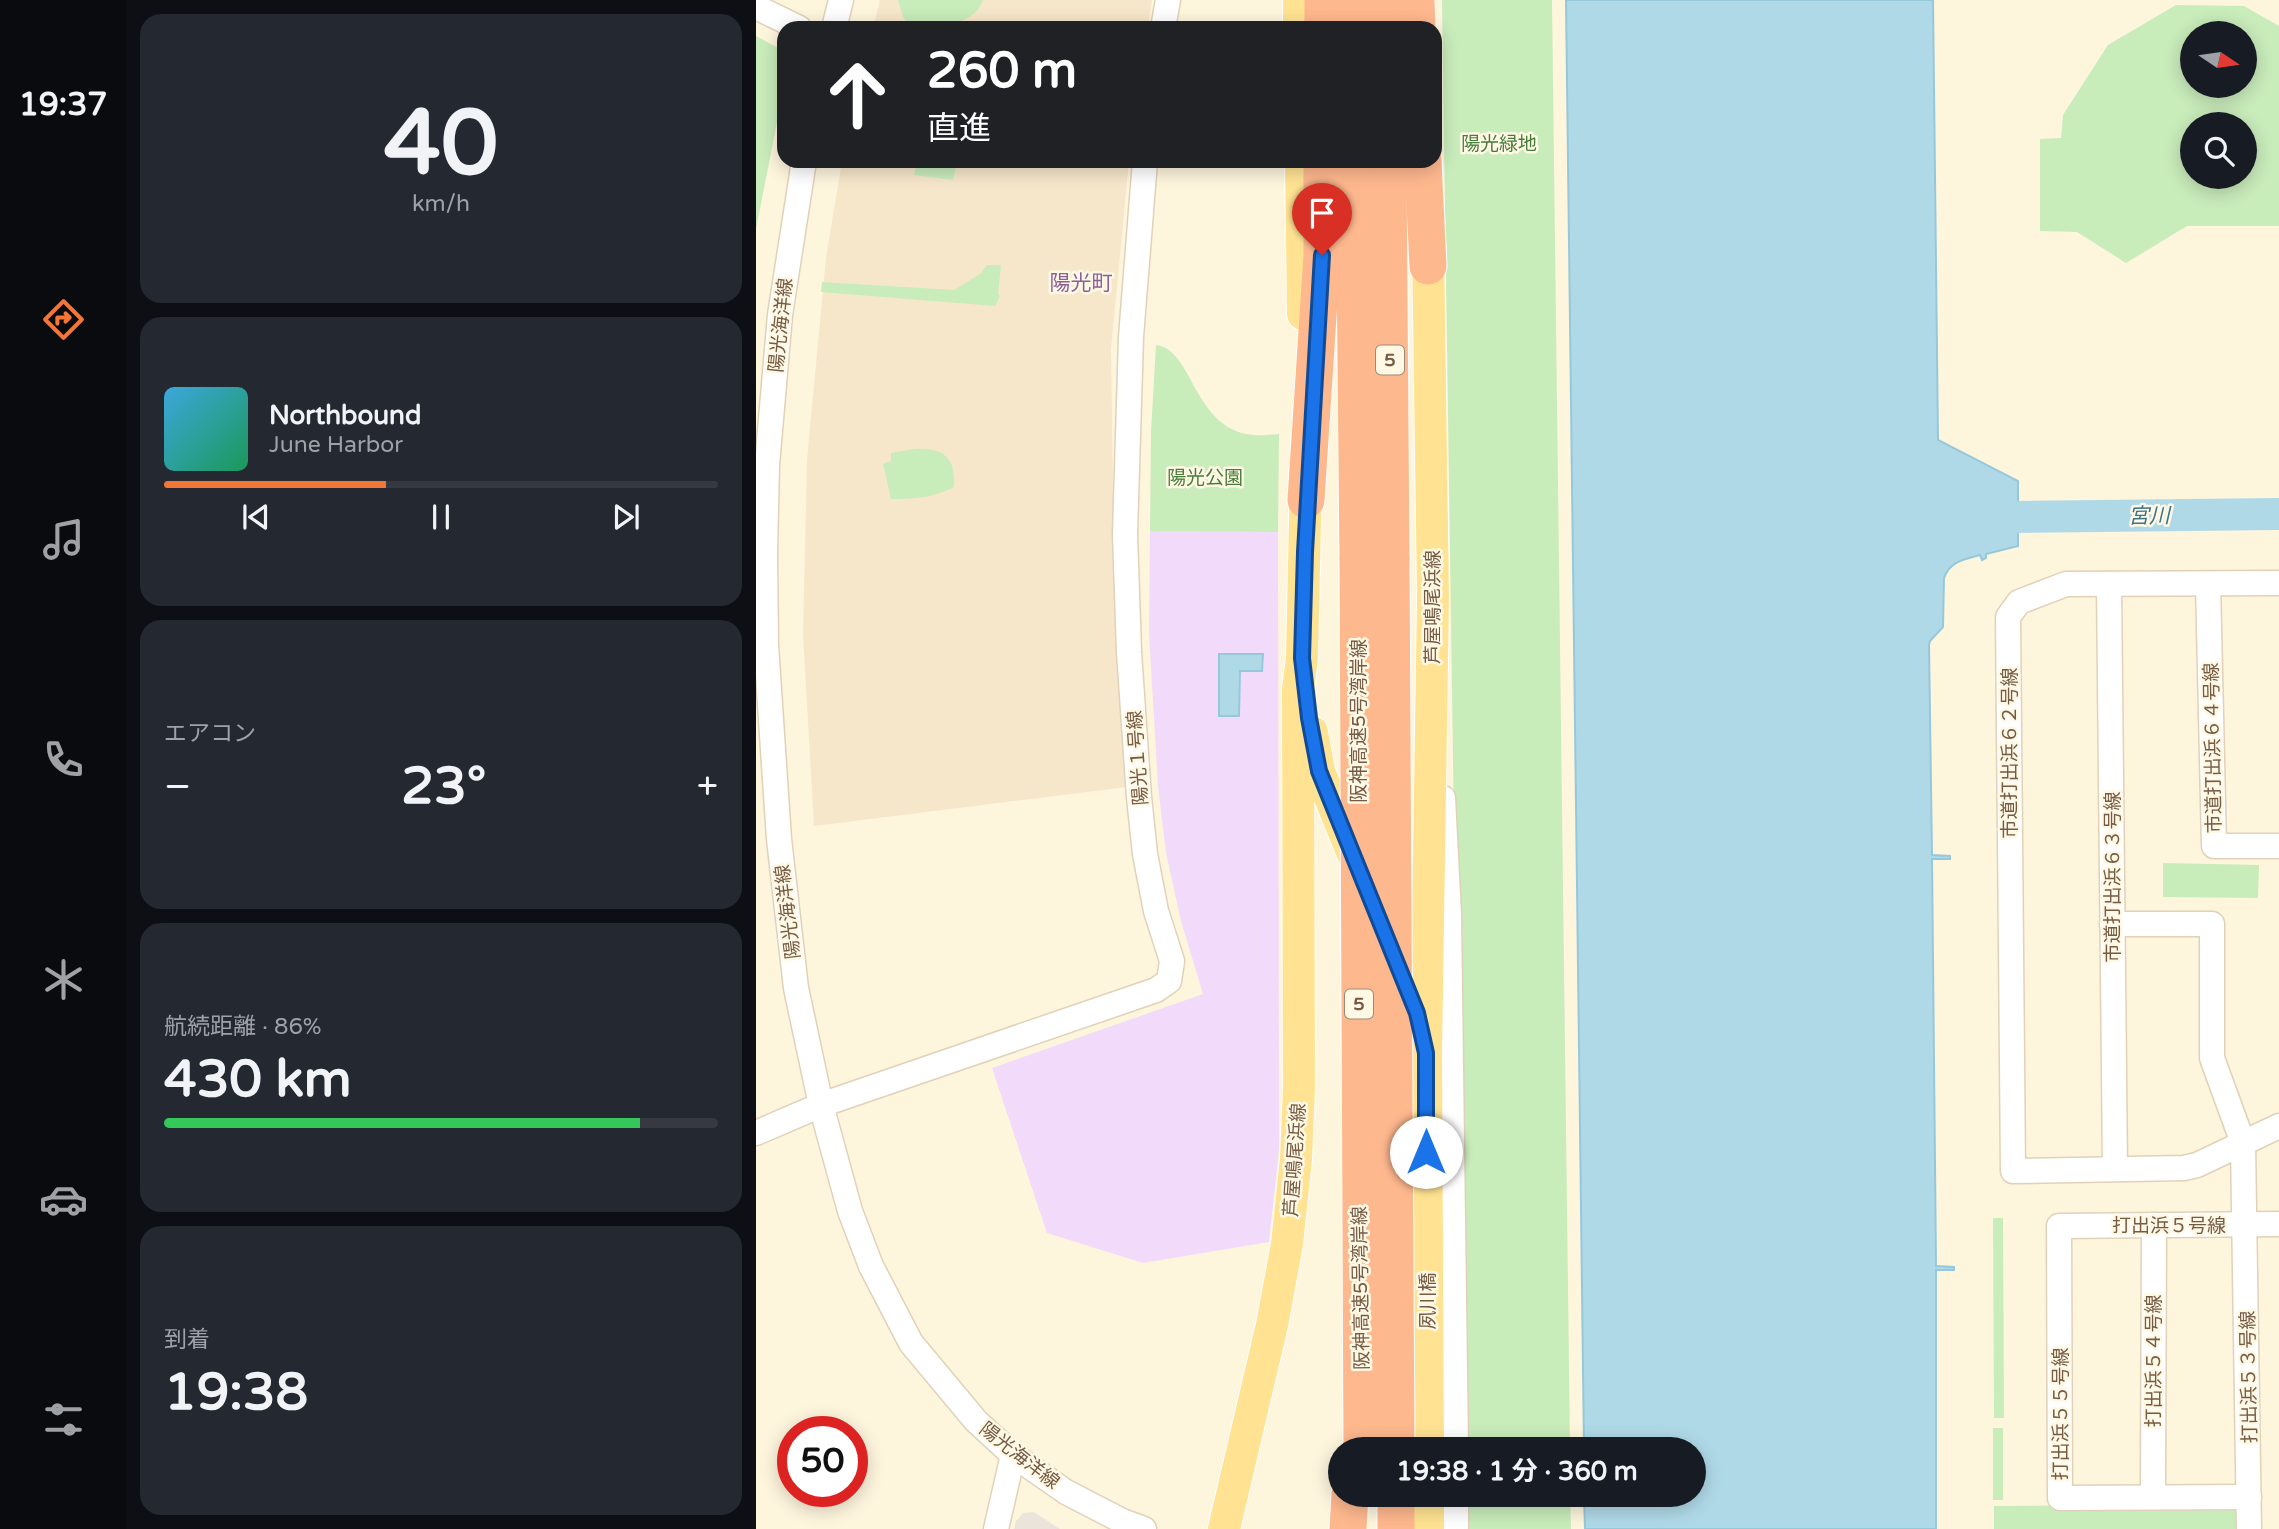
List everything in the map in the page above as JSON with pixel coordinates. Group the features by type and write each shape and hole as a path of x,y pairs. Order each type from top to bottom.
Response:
{"highway":[{"path":"1323,0 1323,21"},
{"path":"1352,0 1353,21"},
{"path":"1387,0 1387,21"},
{"path":"1416,0 1417,21"},
{"path":"1306,500 1322,255 1322,168"},
{"name":"阪神高速5号湾岸線","path":"1354,168 1362,1437"},
{"name":"阪神高速5号湾岸線","path":"1388,168 1396,1437"},
{"path":"1425,168 1428,266"},
{"path":"1352,1437 1353,1267 1359,1186"},
{"path":"1348,1529 1349,1507"},
{"path":"1362,1507 1363,1529"},
{"path":"1396,1507 1396,1529"}],"main road":[{"path":"1299,0 1299,21"},
{"path":"1427,0 1427,21"},
{"name":"芦屋鳴尾浜線","path":"1224,1529 1272,1325 1287,1244 1296,1159 1298,689 1302,658 1306,500 1301,168"},
{"name":"芦屋鳴尾浜線","path":"1426,1152 1433,598 1428,266"},
{"name":"芦屋鳴尾浜線","path":"1302,658 1319,771 1417,1013 1426,1053"},
{"name":"夙川橋","path":"1426,1152 1428,1437"},
{"path":"1428,1507 1428,1529"}],"street":[{"path":"836,21 841,0"},
{"path":"1164,21 1168,0"},
{"path":"756,7 785,21"},
{"name":"陽光海洋線","path":"803,168 780,315 767,465 761,645 796,988 821,1105 850,1211 862,1244 911,1343 976,1421 1013,1455 1066,1492 1122,1521 1144,1529"},
{"name":"陽光１号線","path":"821,1105 1156,990 1169,981 1172,961 1156,911 1145,854 1129,652 1126,547 1131,337 1144,168"},
{"name":"市道打出浜６２号線","path":"2115,1169 2013,1171 2008,617 2020,602 2066,584 2279,583"},
{"name":"市道打出浜６３号線","path":"2109,584 2115,1169"},
{"name":"市道打出浜６４号線","path":"2208,584 2214,846 2279,846"},
{"path":"1433,598 1450,915 1456,1437"},
{"name":"打出浜５３号線","path":"2112,924 2212,924 2212,1058 2243,1143 2249,1529"},
{"path":"756,1133 821,1105"},
{"path":"2115,1169 2184,1168 2197,1165 2279,1126"},
{"name":"打出浜５号線","path":"2059,1226 2279,1224"},
{"name":"打出浜５４号線","path":"2153,1497 2154,1225"},
{"name":"打出浜５５号線","path":"2059,1226 2060,1498 2249,1497"},
{"path":"996,1529 1013,1455"},
{"path":"1456,1507 1456,1529"}],"shaded area":[{"path":"880,0 1152,0 1149,21 875,21"},
{"path":"841,168 1128,168 1111,349 1115,619 1127,787 814,826 803,634 807,460 826,258"},
{"path":"1150,531 1278,532 1279,1150 1269,1242 1143,1263 1047,1233 992,1068 1203,994 1181,921 1166,853 1158,786 1149,633"},
{"path":"1034,1512 1060,1529 1014,1529 1016,1521 1023,1513"}],"green space":[{"path":"898,0 983,0 974,13 960,21 906,21"},
{"name":"陽光緑地","path":"1442,0 1552,0 1570,1437 1463,1437"},
{"path":"2176,5 2244,6 2279,26 2279,226 2187,226 2126,263 2077,232 2040,231 2040,139 2061,138 2063,115 2108,45"},
{"path":"756,36 777,47 777,122 756,229"},
{"path":"916,168 956,168 953,180 914,175"},
{"path":"987,265 1001,265 1000,296 995,306 821,292 822,282 954,290 980,274"},
{"name":"陽光公園","path":"1156,345 1168,350 1178,359 1204,402 1228,427 1250,435 1279,434 1278,532 1150,531 1151,432"},
{"path":"914,449 933,450 946,456 953,468 954,487 939,494 891,499 883,464 891,461 891,453"},
{"path":"2163,863 2259,865 2258,898 2163,897"},
{"path":"1993,1218 2003,1218 2004,1418 1994,1418"},
{"path":"1993,1428 2003,1428 2003,1500 1993,1500"},
{"path":"2243,1504 2243,1529 1994,1529 1994,1506"},
{"path":"1464,1507 1570,1507 1571,1529 1465,1529"}],"water":[{"path":"1566,0 1933,0 1938,440 2018,481 2018,546 1986,554 1986,558 1982,560 1980,555 1964,560 1950,568 1944,578 1943,627 1929,645 1932,855 1950,856 1950,859 1932,859 1936,1266 1954,1267 1954,1270 1936,1270 1936,1529 1585,1529 1584,1507 1706,1507 1706,1437 1584,1437"},
{"path":"1219,654 1263,654 1262,671 1240,671 1239,716 1219,716"}],"waterway":[{"name":"宮川","path":"2018,517 2279,514"}],"district":[{"name":"陽光町","path":"1081,283"}],"route":[{"path":"1322,255 1306,500 1302,658 1319,771 1417,1013 1426,1053 1426,1152"}]}
